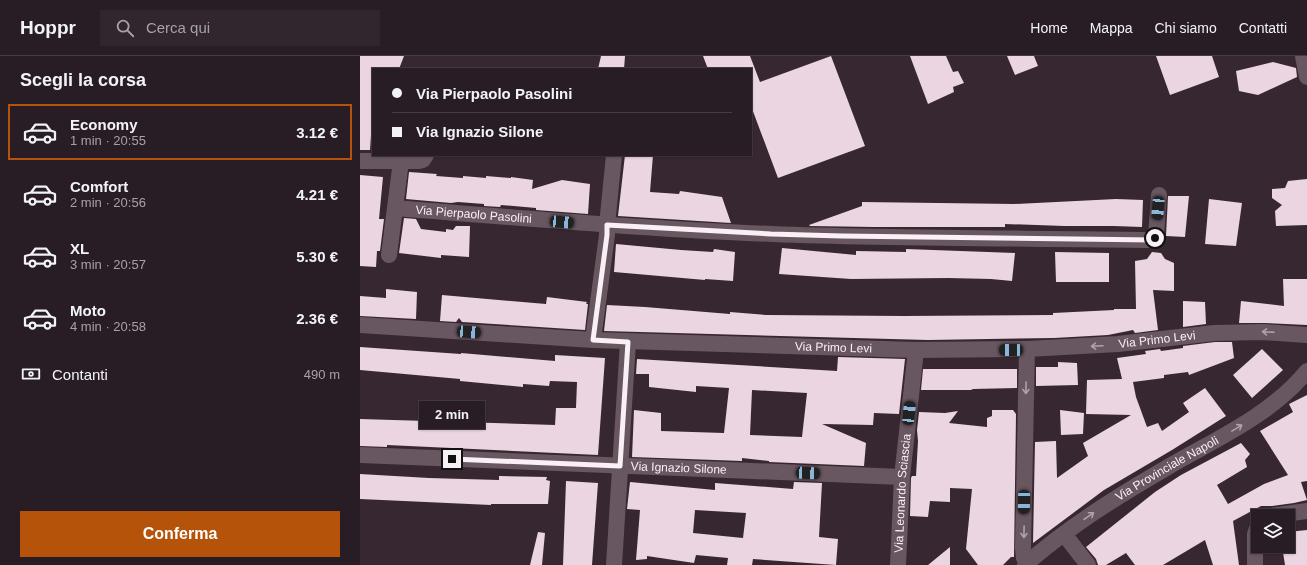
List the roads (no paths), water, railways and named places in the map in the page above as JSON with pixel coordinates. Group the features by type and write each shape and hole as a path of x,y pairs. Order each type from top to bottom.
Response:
{"street":[{"path":"1303,56 1307,77"},
{"path":"360,162 421,161 425,156"},
{"path":"593,340 607,235 614,156"},
{"path":"389,255 401,161"},
{"name":"Via Pierpaolo Pasolini","path":"395,208 607,225 771,234 1153,240 1156,236 1159,195"},
{"name":"Via Primo Levi","path":"360,325 628,342 916,350 1027,349 1118,344 1214,333 1263,332 1307,335"},
{"path":"614,565 628,342"},
{"path":"1026,564 1023,548 1027,349"},
{"name":"Via Leonardo Sciascia","path":"898,565 902,477 916,350"},
{"name":"Via Provinciale Napoli","path":"1026,564 1064,534 1101,508 1249,421 1287,393 1307,371"},
{"name":"Via Ignazio Silone","path":"360,455 902,477"},
{"path":"1295,513 1307,511"},
{"path":"1064,534 1088,565"},
{"path":"1255,553 1255,565"}]}
